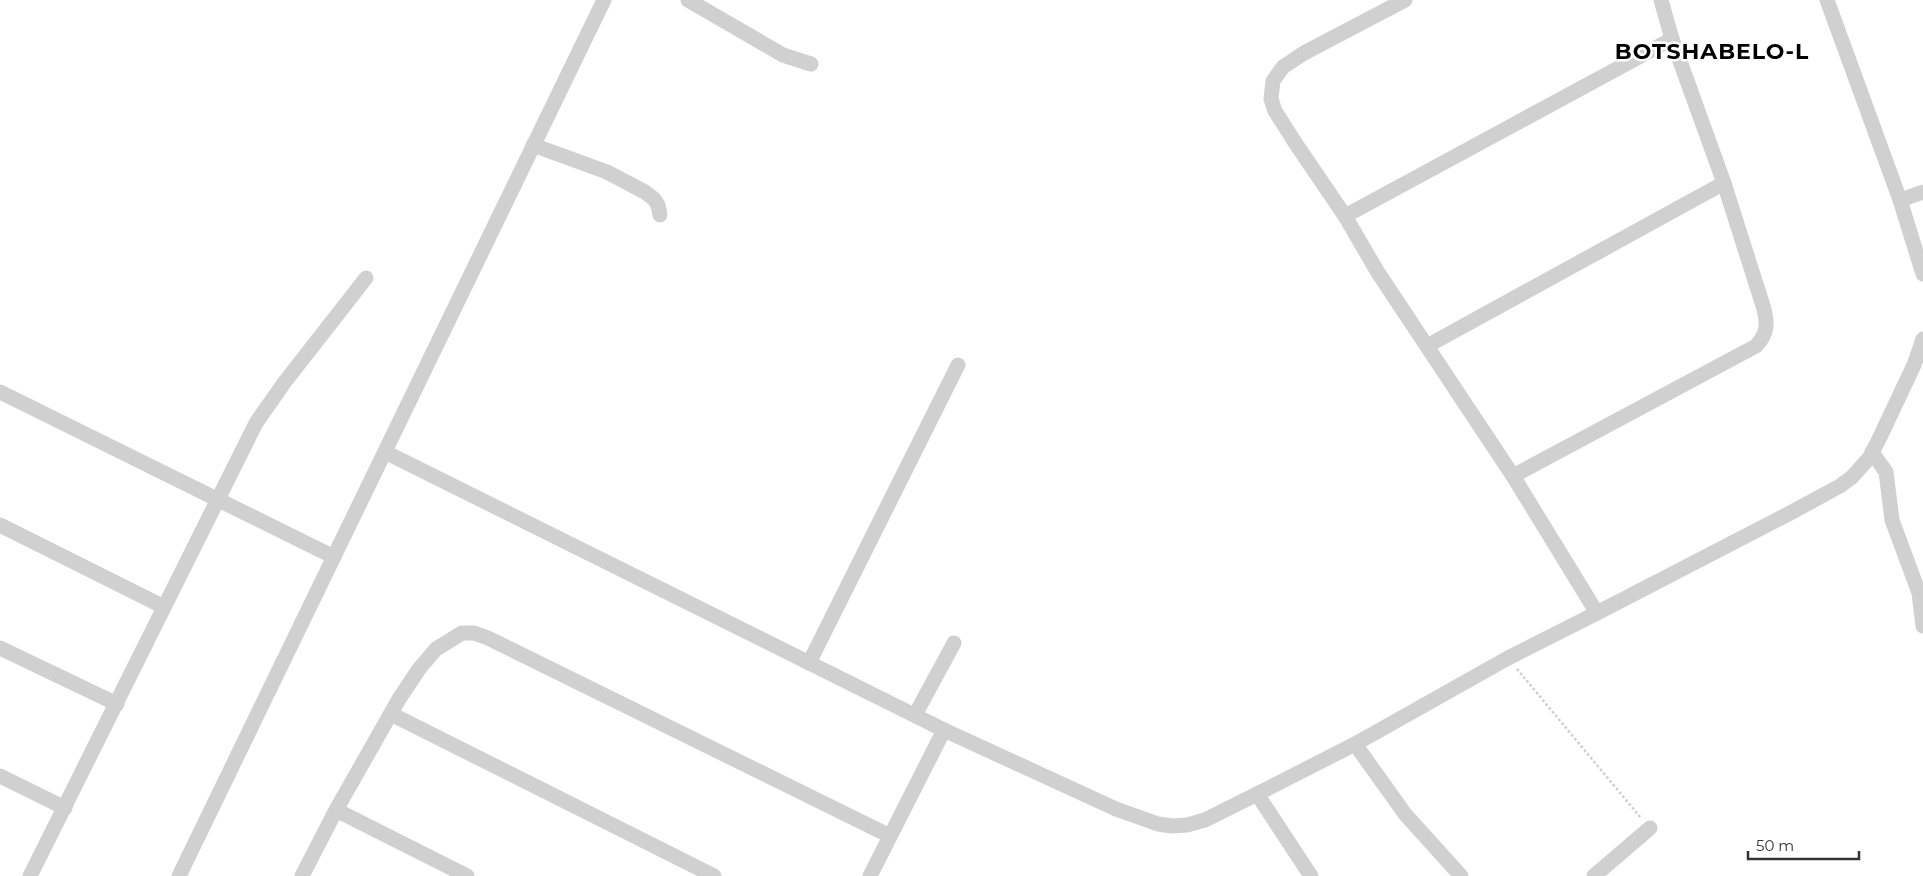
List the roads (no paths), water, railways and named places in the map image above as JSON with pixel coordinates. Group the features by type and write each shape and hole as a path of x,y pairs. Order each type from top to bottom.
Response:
{"street":[{"path":"179,876 604,0"},
{"path":"688,0 783,55 811,64"},
{"path":"1405,0 1304,53 1283,67 1273,80 1271,99 1275,111 1345,216 1377,271 1513,476 1597,613"},
{"path":"1513,476 1756,346 1767,329 1764,309 1724,183 1672,39 1661,0"},
{"path":"1827,0 1900,200 1923,274"},
{"path":"1345,216 1672,39"},
{"path":"532,145 607,172 645,192 658,205 660,215"},
{"path":"1427,346 1724,183"},
{"path":"1900,200 1923,192"},
{"path":"30,876 256,423 366,278"},
{"path":"384,452 944,730 1116,809 1158,824 1172,826 1187,825 1204,820 1354,744 1508,658 1840,486 1862,467 1872,452 1918,369 1923,339"},
{"path":"809,664 958,365"},
{"path":"0,392 334,557"},
{"path":"1872,452 1886,472 1892,520 1919,593 1923,626"},
{"path":"0,525 164,607"},
{"path":"302,876 336,810 419,669 436,649 462,633 474,633 488,638 890,836"},
{"path":"915,715 954,642"},
{"path":"0,648 117,704"},
{"path":"391,714 714,876"},
{"path":"870,876 944,730"},
{"path":"1354,744 1405,814 1461,876"},
{"path":"0,776 65,808"},
{"path":"1257,794 1311,876"},
{"path":"336,810 467,876"},
{"path":"1594,876 1650,828"}],"district":[{"name":"BOTSHABELO-L","path":"1712,51"}]}
